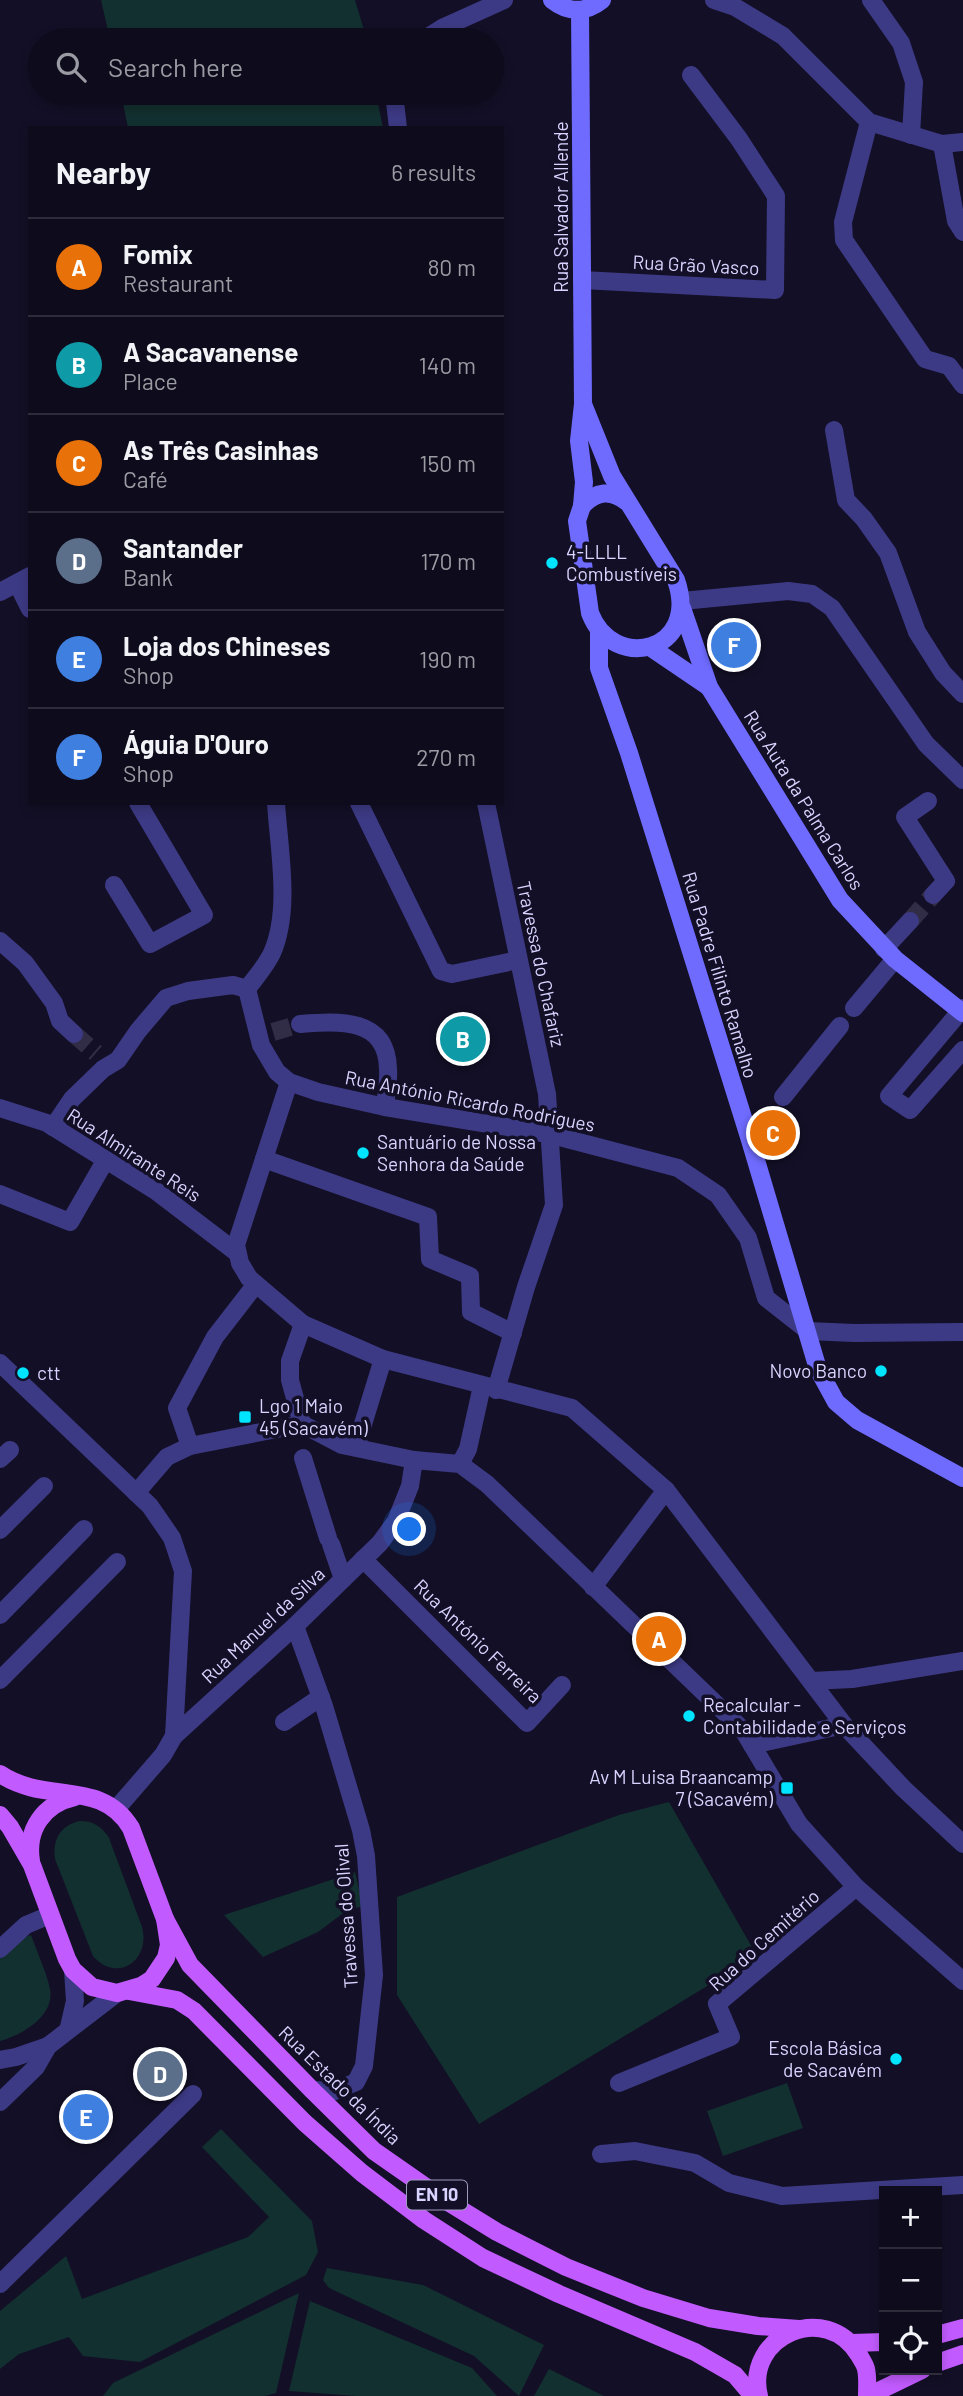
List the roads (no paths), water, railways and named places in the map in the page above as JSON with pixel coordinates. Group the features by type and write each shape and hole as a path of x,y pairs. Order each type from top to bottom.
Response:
{"main road":[{"path":"0,1774 24,1786 103,1800 117,1808"},
{"path":"32,1865 30,1838 42,1814 64,1799 77,1796"},
{"name":"Rua Estado da Índia","path":"117,1808 131,1828 165,1919 190,1965 374,2151 496,2232 566,2267 643,2298 709,2318 799,2329"},
{"path":"0,1815 32,1865 73,1970"},
{"name":"Rua Estado da Índia","path":"123,1992 141,1986 160,1969 169,1945 165,1919"},
{"name":"EN 10","path":"73,1970 92,1987 177,2000 194,2011 305,2123 362,2173 424,2220 483,2258 559,2294 695,2352 735,2375 753,2396"},
{"path":"942,2334 963,2328"},
{"path":"759,2396 757,2375 762,2359 771,2346 784,2335 799,2329"},
{"name":"EN 10","path":"799,2329 827,2329 852,2343 879,2342"},
{"path":"852,2343 866,2368 868,2396 912,2375"},
{"path":"942,2361 963,2354"}],"street":[{"path":"442,28 504,0"},
{"path":"552,0 561,7 580,11 591,8 602,0"},
{"path":"714,0 735,7 783,36 869,122 942,144 963,142"},
{"path":"871,0 901,43 914,82 911,135"},
{"name":"Rua Salvador Allende","path":"580,11 583,404"},
{"name":"Rua Grão Vasco","path":"582,280 775,290 776,196 739,139 691,75"},
{"path":"395,105 398,126"},
{"path":"869,122 843,222 844,240 925,359 949,366 963,385"},
{"path":"942,144 956,221 963,232"},
{"name":"Rua Auta da Palma Carlos","path":"583,404 601,455 676,580 709,687 839,900 889,954 962,1010"},
{"name":"Rua Padre Filinto Ramalho","path":"583,404 579,441 584,482 582,506 577,521 590,613 599,631 600,668 629,753 818,1369 836,1402 857,1420 963,1478"},
{"path":"834,430 846,500 864,519 888,553 917,632 943,673 963,694"},
{"path":"582,506 605,492 613,493 627,502"},
{"path":"0,592 25,585"},
{"path":"599,631 613,642 629,648 650,647 663,641 674,629 682,604 788,591 813,594 832,608 926,744 963,780"},
{"name":"Rua Auta da Palma Carlos","path":"650,647 709,687"},
{"path":"928,801 905,817 946,881 933,895"},
{"path":"114,885 150,944 204,915 139,805"},
{"path":"247,989 271,955 280,928 283,908 276,805"},
{"path":"360,805 440,971 452,974 518,961"},
{"name":"Travessa do Chafariz","path":"460,1464 468,1450 489,1388 513,1333 554,1205 547,1094 486,805"},
{"path":"853,1008 910,921"},
{"path":"0,941 25,962 54,1003 60,1021 74,1034"},
{"path":"53,1127 103,1059 118,1060 166,998 188,991 233,985 247,989"},
{"path":"247,989 267,1034 261,1045 277,1072 289,1082 236,1245 240,1263 249,1278 303,1324 383,1359 572,1408 666,1490 844,1725 903,1788 963,1844"},
{"path":"962,1010 889,1096 910,1110 963,1050"},
{"path":"300,1024 335,1021 372,1030 380,1040 388,1066 385,1107"},
{"path":"783,1097 840,1026"},
{"name":"Rua António Ricardo Rodrigues","path":"289,1082 318,1092 385,1107 548,1134 678,1168 718,1195 748,1238 766,1298 807,1331"},
{"name":"Rua Almirante Reis","path":"0,1108 47,1123 156,1192 236,1252"},
{"path":"264,1159 428,1217 430,1259 470,1276 471,1312 513,1333"},
{"path":"0,1194 70,1222 104,1161"},
{"path":"190,1446 177,1408 215,1337 256,1284"},
{"path":"303,1324 290,1361 290,1380 302,1456 343,1579"},
{"path":"807,1331 963,1332"},
{"path":"356,1447 383,1359"},
{"path":"1,1365 150,1506 172,1538 183,1571 174,1736"},
{"path":"136,1493 167,1457 190,1446 298,1425 342,1445 414,1460 460,1464 487,1484 743,1730 799,1824 856,1887 963,1981"},
{"name":"Rua Manuel da Silva","path":"117,1808 163,1755 174,1736 295,1626 380,1543 396,1521 410,1486 414,1460"},
{"path":"0,1530 44,1486"},
{"path":"593,1587 666,1490"},
{"path":"0,1615 84,1529"},
{"name":"Rua António Ferreira","path":"363,1559 527,1723 562,1685"},
{"path":"0,1680 117,1562"},
{"name":"Travessa do Olival","path":"295,1626 321,1697 361,1830 366,1856 374,1975 364,2066 356,2082 335,2091 312,2090"},
{"path":"811,1681 852,1679 963,1661"},
{"path":"284,1722 321,1697"},
{"path":"752,1745 844,1725"},
{"name":"Rua do Cemitério","path":"619,2083 731,2037 718,2004 856,1887"},
{"path":"0,1949 26,1925 50,1915"},
{"path":"69,2027 75,2001 73,1970"},
{"path":"0,2102 36,2067 48,2046 69,2027 123,1992"},
{"path":"0,2060 48,2046"},
{"path":"0,2284 193,2094"},
{"path":"601,2154 635,2151 695,2162 729,2183 782,2196 963,2185"}],"tunnel":[{"path":"910,921 933,895"},
{"path":"273,1032 300,1024"},
{"path":"74,1034 96,1053"}],"place":[{"name":"4-LLLL Combustíveis","path":"552,563"},
{"name":"Águia D'Ouro","path":"734,645"},
{"name":"A Sacavanense","path":"463,1039"},
{"name":"As Três Casinhas","path":"773,1133"},
{"name":"Santuário de Nossa Senhora da Saúde","path":"363,1153"},
{"name":"Novo Banco","path":"881,1371"},
{"name":"ctt","path":"23,1373"},
{"name":"Lgo 1 Maio 45 (Sacavém)","path":"245,1417"},
{"name":"Fomix","path":"659,1639"},
{"name":"Recalcular - Contabilidade e Serviços","path":"689,1716"},
{"name":"Av M Luisa Braancamp 7 (Sacavém)","path":"787,1788"},
{"name":"Escola Básica de Sacavém","path":"896,2059"},
{"name":"Santander","path":"160,2074"},
{"name":"Loja dos Chineses","path":"86,2117"}]}
